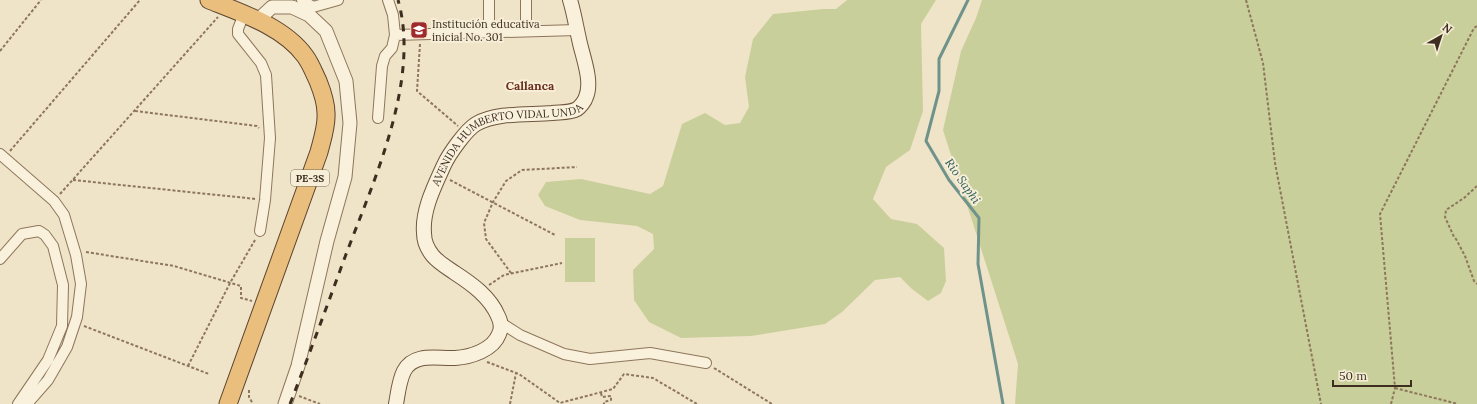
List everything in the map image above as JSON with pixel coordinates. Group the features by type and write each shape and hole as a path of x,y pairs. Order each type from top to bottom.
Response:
{"highway":[{"name":"PE-3S","path":"209,0 251,17 291,41 305,56 313,70 322,91 326,113 325,128 319,152 228,404"}],"main road":[{"name":"AVENIDA HUMBERTO VIDAL UNDA","path":"501,323 495,309 480,291 443,265 433,256 427,246 424,234 424,221 432,195 445,163 466,132 475,125 489,118 506,115 568,112 578,109 587,97 588,88 586,67 571,1"},
{"path":"396,404 398,389 404,371 412,362 421,358 456,358 483,350 493,344 500,332 501,323"}],"street":[{"path":"302,0 313,7 316,22"},
{"path":"313,7 338,0"},
{"path":"378,118 382,66 385,56 392,48 395,35 388,0"},
{"path":"489,0 489,32"},
{"path":"526,0 526,31"},
{"path":"260,231 265,200 270,138 266,75 261,63 238,34 238,30 251,17 272,7 292,7 309,15 326,31 346,81 350,122 345,177 327,241 298,366 285,404"},
{"path":"395,35 577,30"},
{"path":"2,156 54,201 64,215 75,251 81,284 77,317 67,347 48,380 27,404"},
{"path":"0,259 22,234 39,231 45,235 53,246 63,285 62,326 48,360 18,404"},
{"path":"501,323 520,335 564,354 590,359 650,353 706,363"}],"path":[{"path":"0,51 42,0"},
{"path":"2,156 140,0"},
{"path":"1246,0 1263,62 1275,163 1321,404"},
{"path":"54,201 227,7"},
{"path":"1391,404 1395,388 1380,214 1474,28 1477,26"},
{"path":"420,35 417,91 466,132"},
{"path":"134,111 257,126 270,138"},
{"path":"511,273 486,239 484,222 493,202 506,181 522,170 577,167"},
{"path":"440,175 555,235"},
{"path":"72,180 265,200"},
{"path":"1477,186 1464,198 1446,210 1445,217 1465,256 1474,282 1477,284"},
{"path":"188,366 230,282 260,231"},
{"path":"75,251 174,266 241,286 241,298 264,304"},
{"path":"480,291 504,275 562,263"},
{"path":"75,322 209,374"},
{"path":"469,355 516,373 560,403 613,389 624,374 653,378 697,404"},
{"path":"706,363 772,404"},
{"path":"510,404 516,373"},
{"path":"1395,388 1458,404"},
{"path":"601,392 602,397 611,396 611,400 604,402 604,404"},
{"path":"296,395 320,404"}],"green space":[{"path":"847,0 936,0 921,24 923,111 910,150 886,167 873,199 891,219 917,224 944,248 946,281 941,293 928,301 912,289 900,277 875,280 842,312 825,324 751,336 681,338 649,322 634,300 633,270 654,249 653,234 637,226 580,220 545,206 538,195 546,182 581,179 650,194 663,186 682,124 705,113 725,125 740,123 749,107 745,77 753,39 773,14 836,9"},
{"path":"982,0 1477,0 1477,404 1015,404 1018,364 943,130 961,51 976,18"},
{"path":"565,238 595,238 595,282 565,282"}],"waterway":[{"name":"Rio Saphi","path":"968,0 939,59 939,91 926,141 949,180 979,218 978,264 1003,404"}],"railway":[{"path":"290,404 380,164 391,130 399,97 403,63 403,31 398,0"}],"place":[{"name":"Institución educativa inicial No. 301","path":"419,30"}],"district":[{"name":"Callanca","path":"530,85"}]}
